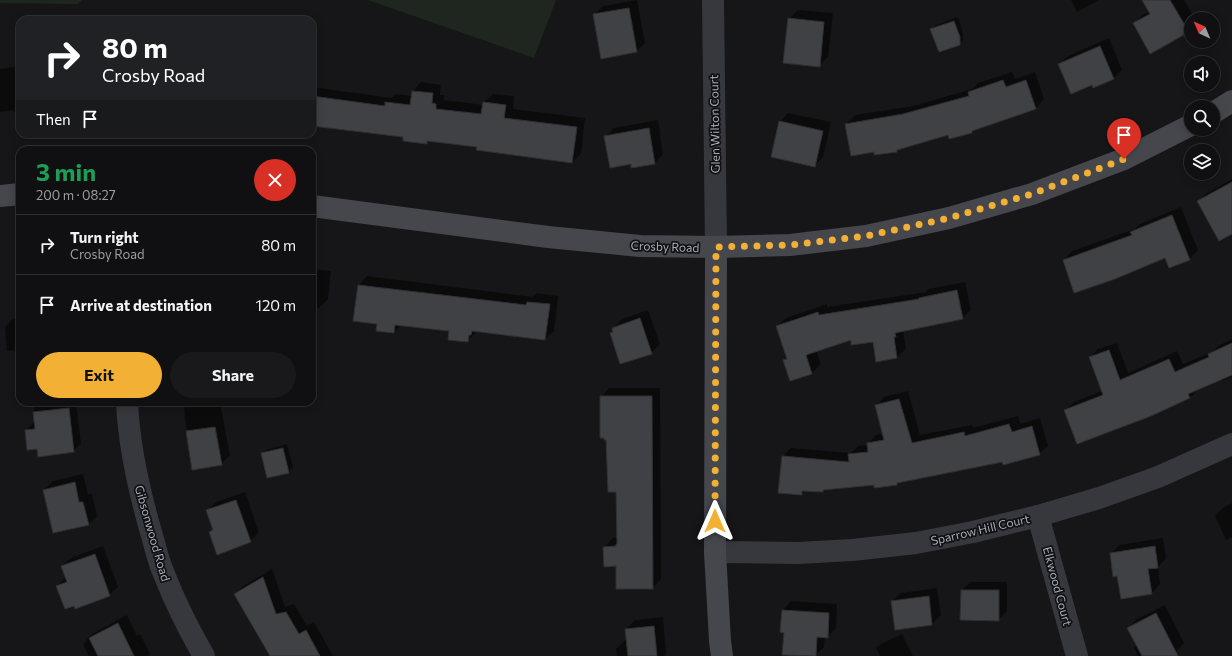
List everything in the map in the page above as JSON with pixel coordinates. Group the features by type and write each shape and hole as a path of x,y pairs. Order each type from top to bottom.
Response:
{"street":[{"name":"Glen Wilton Court","path":"713,0 716,247"},
{"path":"1220,109 1232,101"},
{"name":"Crosby Road","path":"316,207 548,237 640,246 716,247 790,245 866,236 949,218 1032,194 1124,159 1184,128"},
{"path":"0,196 16,194"},
{"path":"716,247 715,552 722,656"},
{"name":"Gibsonwood Road","path":"127,406 128,422 135,468 148,522 163,573 189,629 204,656"},
{"name":"Sparrow Hill Court","path":"715,552 798,553 852,550 916,543 973,532 1038,516 1099,498 1158,477 1232,444"},
{"name":"Elkwood Court","path":"1038,516 1077,656"}],"shaded area":[{"path":"0,0 82,0 78,4 0,3"},
{"path":"368,0 556,0 534,58"}],"building":[{"path":"1142,0 1170,0 1184,24 1184,35 1150,54 1133,23 1150,14"},
{"path":"629,8 637,52 601,59 593,14"},
{"path":"788,18 824,22 820,67 783,63"},
{"path":"954,21 960,37 960,45 939,52 930,29"},
{"path":"1100,46 1114,79 1093,88 1092,85 1071,94 1058,64"},
{"path":"1003,80 1006,87 1026,80 1036,109 972,131 972,133 949,139 948,135 897,150 897,152 874,155 874,152 851,156 845,124 903,114 969,96 968,92"},
{"path":"412,91 433,93 432,103 436,104 436,109 481,114 483,102 506,105 504,118 577,127 572,163 476,150 477,147 427,141 427,144 403,141 403,137 316,126 316,97 385,106 385,102 410,105"},
{"path":"779,121 823,131 815,167 771,157"},
{"path":"649,128 655,164 631,168 631,164 610,168 604,136"},
{"path":"1232,182 1232,234 1219,241 1197,201"},
{"path":"1172,215 1190,260 1169,268 1165,258 1115,279 1074,293 1063,260 1132,235 1130,232"},
{"path":"358,285 526,305 527,302 550,304 545,340 472,331 471,335 469,335 468,342 448,340 449,331 395,325 394,333 376,331 377,324 353,321"},
{"path":"957,290 963,319 895,333 896,337 894,337 897,358 876,362 873,342 851,345 851,340 806,355 812,374 790,381 783,360 787,359 776,326 818,312 819,315 919,299"},
{"path":"640,318 652,354 620,364 610,333 613,332 612,328"},
{"path":"1232,343 1232,375 1188,394 1190,398 1151,416 1077,444 1064,410 1103,395 1089,357 1109,350 1120,380 1169,359 1175,372 1209,357 1208,354"},
{"path":"600,396 652,396 653,589 616,589 616,566 604,567 603,547 616,546 617,544 616,492 608,492 606,440 604,440 604,438 600,438"},
{"path":"899,399 912,443 964,432 965,436 1009,424 1012,432 1032,426 1040,455 1003,465 1002,462 897,483 897,485 874,488 874,485 823,490 823,492 802,491 802,495 778,493 782,456 849,462 848,454 868,452 867,443 884,440 875,405"},
{"path":"69,408 74,452 38,457 37,449 27,450 25,430 35,429 33,412"},
{"path":"215,427 222,465 192,470 186,431"},
{"path":"283,448 289,473 267,478 261,453"},
{"path":"75,482 79,502 83,502 89,525 53,533 43,490"},
{"path":"236,500 251,542 217,555 209,532 213,530 206,510"},
{"path":"1155,546 1158,568 1148,569 1152,594 1121,599 1117,576 1113,577 1110,553"},
{"path":"95,554 110,596 75,609 74,606 65,609 56,586 67,582 61,566"},
{"path":"263,577 276,614 286,612 299,634 306,630 320,656 270,656 234,594"},
{"path":"961,590 999,590 999,621 960,620"},
{"path":"929,596 932,625 895,630 891,601"},
{"path":"782,610 829,613 828,638 817,637 816,656 782,655 784,633 780,632"},
{"path":"1156,613 1178,656 1142,656 1127,628"},
{"path":"118,623 134,656 98,656 89,638"},
{"path":"654,626 657,656 628,656 625,629"}],"route":[{"path":"715,521 716,247 790,245 866,236 908,227 949,218 1032,194 1124,159"}]}
